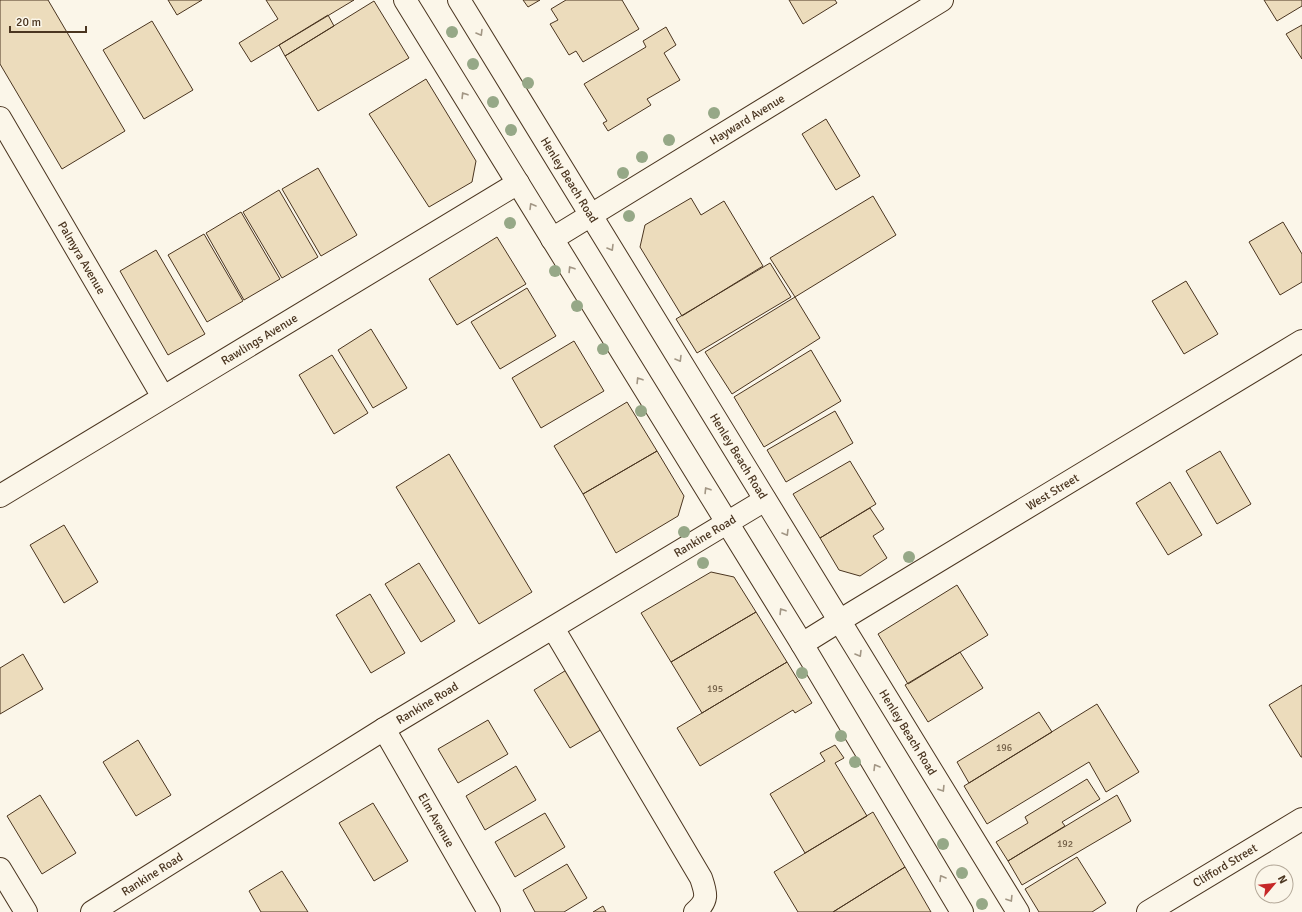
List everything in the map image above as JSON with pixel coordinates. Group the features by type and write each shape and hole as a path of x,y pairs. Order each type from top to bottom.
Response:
{"street":[{"path":"405,0 802,644 962,912"},
{"name":"Henley Beach Road","path":"459,0 1018,912"},
{"name":"Hayward Avenue","path":"552,239 942,0"},
{"name":"Palmyra Avenue","path":"0,118 163,397"},
{"name":"Rawlings Avenue","path":"0,496 518,183"},
{"name":"West Street","path":"802,644 1302,341"},
{"name":"Rankine Road","path":"92,912 384,729 766,500"},
{"path":"552,628 701,878 706,892 705,900 695,912"},
{"name":"Elm Avenue","path":"384,729 489,912"},
{"name":"Clifford Street","path":"1148,912 1302,819"},
{"path":"0,869 26,912"}],"building":[{"path":"0,0 48,0 125,131 62,169 0,64"},
{"path":"168,0 202,0 177,15"},
{"path":"266,0 354,0 251,62 239,43 278,19"},
{"path":"523,0 540,0 528,7"},
{"path":"566,0 622,0 639,29 583,62 576,51 569,55 550,24 558,20 551,9"},
{"path":"789,0 835,0 837,3 803,24"},
{"path":"1264,0 1302,0 1302,6 1277,21"},
{"path":"374,1 409,58 318,111 285,56"},
{"path":"328,15 334,26 285,56 279,45"},
{"path":"152,21 193,90 144,119 103,50"},
{"path":"1302,25 1302,59 1286,34"},
{"path":"666,27 676,45 664,53 680,80 647,99 651,105 608,131 603,123 607,121 584,84 646,47 643,41"},
{"path":"426,79 476,161 472,182 429,207 369,114"},
{"path":"826,119 860,176 836,190 802,134"},
{"path":"318,168 357,235 321,256 282,189"},
{"path":"279,190 318,257 282,278 243,212"},
{"path":"873,196 896,235 795,297 770,258"},
{"path":"691,198 701,215 724,201 763,266 682,316 640,247 645,225"},
{"path":"241,212 280,279 244,300 206,233"},
{"path":"1283,222 1302,254 1302,282 1280,295 1249,242"},
{"path":"204,234 243,301 207,322 168,255"},
{"path":"497,237 526,284 457,325 429,279"},
{"path":"156,250 205,334 168,355 120,271"},
{"path":"770,263 791,297 697,353 676,319"},
{"path":"1186,281 1218,334 1184,354 1152,301"},
{"path":"527,288 556,336 500,369 471,322"},
{"path":"795,297 820,338 732,394 705,352"},
{"path":"371,329 407,388 373,408 338,350"},
{"path":"574,341 604,391 541,428 512,378"},
{"path":"811,350 841,401 764,447 734,397"},
{"path":"332,355 368,413 334,434 299,375"},
{"path":"627,402 657,451 583,494 554,446"},
{"path":"835,411 853,443 786,482 767,450"},
{"path":"657,451 684,496 678,516 616,553 583,494"},
{"path":"1220,451 1251,504 1217,524 1186,471"},
{"path":"449,454 532,592 479,624 396,487"},
{"path":"850,461 876,504 820,538 793,494"},
{"path":"1170,482 1202,535 1168,555 1136,503"},
{"path":"870,508 884,529 873,536 887,558 860,576 839,570 820,538"},
{"path":"64,525 98,582 64,603 30,545"},
{"path":"419,563 455,621 421,642 385,584"},
{"path":"711,572 734,577 756,612 671,662 641,613"},
{"path":"957,585 988,635 908,684 878,634"},
{"path":"370,594 405,653 371,673 336,615"},
{"path":"756,612 787,662 702,713 671,662"},
{"path":"960,652 983,688 928,722 905,685"},
{"path":"23,654 43,689 0,714 0,668"},
{"path":"787,662 812,703 795,713 793,710 700,766 677,728"},
{"path":"568,669 604,728 570,748 534,690"},
{"path":"1302,685 1302,757 1301,757 1269,705"},
{"path":"1097,704 1139,772 1106,792 1089,762 987,824 964,786"},
{"path":"1039,712 1052,732 969,783 957,762"},
{"path":"488,720 508,754 458,783 438,749"},
{"path":"138,740 171,795 136,816 103,762"},
{"path":"835,745 844,758 835,763 867,816 805,853 770,794 825,761 820,753"},
{"path":"516,766 536,800 485,830 466,796"},
{"path":"1087,779 1100,799 1062,822 1065,826 1008,861 996,842 1028,823 1025,817"},
{"path":"40,795 76,853 42,874 7,816"},
{"path":"1117,795 1131,821 1022,885 1008,861"},
{"path":"373,803 408,861 374,881 339,823"},
{"path":"873,812 905,867 833,912 798,912 774,872"},
{"path":"545,813 565,847 515,877 495,842"},
{"path":"1077,857 1106,903 1092,912 1039,912 1025,889"},
{"path":"567,864 587,898 564,912 535,912 523,890"},
{"path":"905,867 931,912 833,912"},
{"path":"282,871 308,912 261,912 249,891"},
{"path":"603,906 606,912 593,912"}]}
